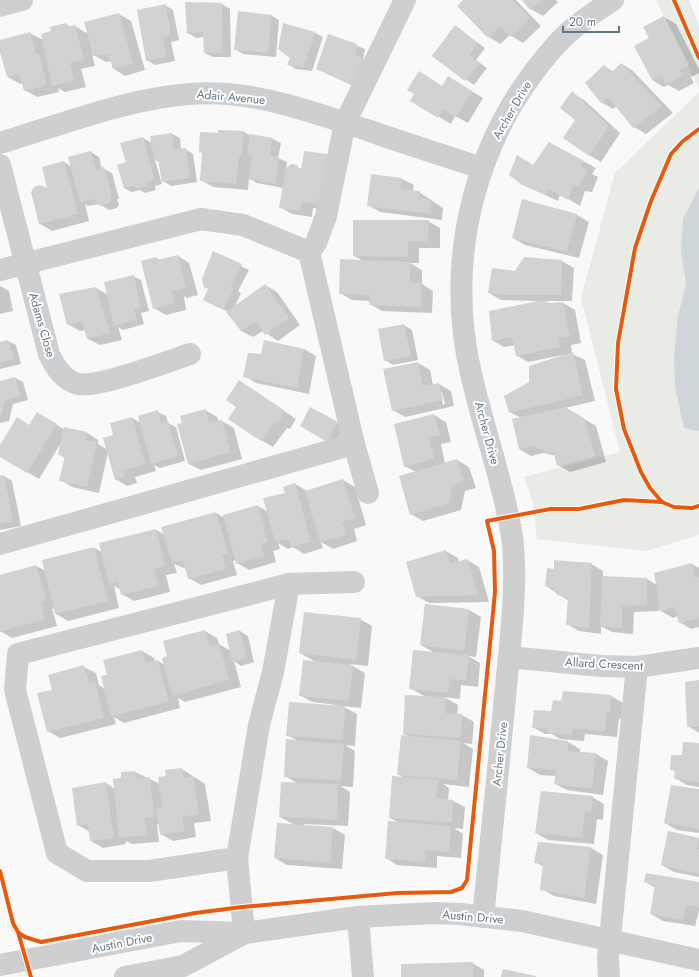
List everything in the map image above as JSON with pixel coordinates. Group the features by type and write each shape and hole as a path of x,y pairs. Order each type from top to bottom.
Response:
{"street":[{"path":"0,6 22,0"},
{"name":"Archer Drive","path":"483,917 509,657 514,568 513,544 501,486 471,374 464,338 461,303 463,244 470,211 482,168 502,123 524,85 556,44 589,16 613,0"},
{"path":"309,252 316,243 326,216 345,123 398,1"},
{"name":"Adair Avenue","path":"0,143 134,103 162,97 218,93 253,96 299,108 482,168"},
{"name":"Adams Close","path":"0,165 49,354 54,365 68,380 86,385 97,383 190,354"},
{"path":"0,270 201,219 243,225 309,252"},
{"path":"309,252 354,444 368,493"},
{"path":"0,544 354,444"},
{"path":"237,858 148,871 87,871 57,853 15,690 18,654 289,584 354,582"},
{"path":"244,933 237,858 259,725 273,672 289,584"},
{"name":"Allard Crescent","path":"509,657 601,666 637,667 699,658"},
{"path":"609,977 608,958 637,667"},
{"name":"Austin Drive","path":"0,965 181,931 244,933 358,917 434,913 522,921 610,939 699,960"},
{"path":"358,917 363,977"},
{"name":"Austin Drive","path":"125,977 183,966 244,933"}],"shaded area":[{"path":"656,0 689,0 699,26 699,89"},
{"path":"699,92 699,535 646,551 537,539 533,503 524,477 620,452 581,298 615,173"},
{"path":"699,188 698,431 684,428 675,386 674,354 678,316 686,284 681,251 683,219"}],"building":[{"path":"463,0 512,0 530,18 511,37 500,26 488,38 457,6"},
{"path":"522,0 542,0 530,10"},
{"path":"185,2 222,3 223,53 204,53 203,32 187,34"},
{"path":"166,4 171,36 163,37 167,57 146,61 137,10"},
{"path":"238,11 272,15 268,53 234,50"},
{"path":"119,13 133,64 113,69 108,54 103,56 103,54 93,56 84,22"},
{"path":"664,16 689,65 680,70 683,76 666,85 661,75 652,80 634,46 649,38 643,27"},
{"path":"66,23 67,27 75,25 84,59 70,63 74,81 52,86 41,34 51,31 50,27"},
{"path":"283,23 315,32 304,67 287,65 290,58 278,49"},
{"path":"455,25 478,43 469,55 480,63 465,81 432,56"},
{"path":"30,32 36,54 39,54 47,85 24,91 19,74 7,77 0,52 0,40"},
{"path":"328,34 357,44 355,54 363,59 352,85 316,69"},
{"path":"621,63 662,106 633,128 608,97 601,103 585,83 604,65 612,72"},
{"path":"419,71 442,86 448,76 472,91 456,117 443,110 438,118 410,101 414,94 407,90"},
{"path":"572,91 609,126 589,156 563,138 575,120 560,108"},
{"path":"218,130 244,131 242,156 239,155 236,184 200,181 202,153 199,152 200,132 218,133"},
{"path":"172,133 174,149 186,148 190,178 162,182 158,160 154,160 150,136"},
{"path":"250,134 273,138 270,155 279,157 275,184 248,179 252,156 247,155"},
{"path":"143,137 155,180 147,182 148,186 136,189 134,186 124,188 117,165 126,162 120,143"},
{"path":"549,142 584,161 581,167 587,170 580,186 573,185 568,200 548,189 546,195 521,184 509,175 517,155 533,165"},
{"path":"91,151 96,170 104,167 112,194 110,195 111,200 109,203 101,206 97,204 96,199 80,202 68,157"},
{"path":"304,151 328,154 318,204 302,202 300,211 279,208 286,168 291,164 297,165 301,171"},
{"path":"64,161 78,214 39,224 31,192 34,187 40,185 47,188 42,167"},
{"path":"371,174 402,178 401,189 420,191 419,198 432,200 430,214 367,206"},
{"path":"522,199 577,214 567,252 512,238"},
{"path":"353,220 429,220 428,241 408,241 408,257 353,256"},
{"path":"213,251 242,264 231,286 234,288 223,310 203,300 208,289 204,287 202,279"},
{"path":"178,255 186,288 174,291 171,289 175,303 153,309 141,261 156,257 157,260"},
{"path":"524,257 562,260 561,295 505,295 488,293 492,268 515,271"},
{"path":"340,259 410,262 410,282 421,283 421,307 369,305 370,295 339,294"},
{"path":"134,275 141,307 134,309 137,320 114,326 104,282"},
{"path":"265,284 289,318 265,335 256,322 258,320 241,331 226,312"},
{"path":"96,287 110,333 87,339 82,321 67,325 59,294"},
{"path":"543,300 550,303 563,302 570,336 559,338 560,347 516,356 512,337 492,341 489,311"},
{"path":"404,324 411,356 384,361 378,329"},
{"path":"8,340 14,359 0,363 0,342"},
{"path":"264,340 304,349 297,388 243,377 248,353 261,354"},
{"path":"573,352 583,395 509,413 504,396 529,382 529,366"},
{"path":"418,362 423,386 439,383 443,400 392,411 383,369"},
{"path":"15,377 21,396 5,400 0,419 0,381"},
{"path":"239,380 285,411 278,423 275,422 261,441 228,419 236,407 226,400"},
{"path":"310,407 338,422 327,442 300,426"},
{"path":"565,407 584,418 595,456 557,466 554,454 531,446 519,449 512,419"},
{"path":"206,409 209,423 222,420 231,452 188,464 177,424 182,423 180,416"},
{"path":"158,410 161,423 168,421 178,456 151,464 138,416"},
{"path":"37,412 57,424 27,473 0,457 0,445 17,417 29,425"},
{"path":"434,414 440,435 429,438 434,459 404,467 394,424"},
{"path":"132,417 145,464 124,470 125,477 115,480 103,438 113,435 110,423"},
{"path":"64,427 87,432 85,440 97,442 87,487 59,481 65,456 58,455"},
{"path":"457,459 464,481 453,485 449,503 410,515 399,476"},
{"path":"4,475 13,521 0,524 0,476"},
{"path":"343,479 355,518 342,522 346,535 320,542 305,491"},
{"path":"295,483 311,542 291,547 289,539 275,542 263,498 285,493 283,487"},
{"path":"258,505 268,542 261,544 264,556 236,564 223,515"},
{"path":"216,512 228,553 222,554 226,569 188,579 183,560 172,563 161,527"},
{"path":"156,529 165,566 154,569 159,586 121,595 118,582 109,584 99,543"},
{"path":"94,547 108,601 55,614 42,560"},
{"path":"446,550 450,564 467,559 478,595 416,597 406,562"},
{"path":"554,560 592,563 589,628 566,625 568,598 557,595 553,588 545,586 547,568 554,569"},
{"path":"692,563 695,578 699,577 699,618 679,623 674,607 660,611 654,573"},
{"path":"36,565 46,599 41,603 45,619 0,632 0,575"},
{"path":"602,576 647,578 647,605 622,606 622,628 600,626"},
{"path":"425,604 469,609 464,651 420,645"},
{"path":"304,612 361,618 356,660 299,653"},
{"path":"205,630 210,646 219,644 229,680 172,696 162,658 167,656 163,641"},
{"path":"240,630 247,658 232,662 226,634"},
{"path":"142,650 146,663 158,660 169,702 111,716 101,676 107,675 103,660"},
{"path":"413,650 469,655 466,681 450,679 448,693 409,689"},
{"path":"303,660 353,665 349,701 299,696"},
{"path":"84,665 89,683 95,682 104,718 47,732 37,693 52,690 48,675"},
{"path":"699,680 699,726 687,727 685,682"},
{"path":"563,691 611,695 610,712 607,712 605,731 573,728 572,735 547,733 548,729 532,728 534,710 551,711 553,700 561,701"},
{"path":"405,695 446,697 445,713 462,714 461,738 403,734"},
{"path":"289,702 345,706 343,740 286,736"},
{"path":"401,735 461,741 457,780 397,775"},
{"path":"530,735 568,741 568,751 596,753 592,789 554,784 556,770 527,768"},
{"path":"286,739 344,744 341,781 284,777"},
{"path":"683,742 699,743 699,782 674,779 675,770 670,770 671,755 682,755"},
{"path":"182,768 184,778 193,776 199,814 182,817 185,831 160,835 156,808 162,807 158,777 166,776 165,770"},
{"path":"135,771 136,779 150,777 154,817 145,818 147,835 119,838 113,779 121,778 121,772"},
{"path":"392,776 438,780 436,798 453,800 452,823 389,818"},
{"path":"106,782 114,838 90,841 88,824 77,826 72,788"},
{"path":"281,782 338,784 337,820 279,817"},
{"path":"671,785 699,789 699,829 664,823"},
{"path":"541,791 593,796 591,813 585,812 582,838 535,833"},
{"path":"388,821 451,826 449,852 426,850 425,862 385,859"},
{"path":"277,823 333,827 330,863 274,858"},
{"path":"668,831 699,838 697,849 699,849 699,874 661,865"},
{"path":"538,842 591,847 584,898 540,890 543,864 534,863"},
{"path":"646,873 699,882 699,907 687,905 683,920 650,914 655,885 644,882"},
{"path":"473,962 473,977 401,977 401,964"},
{"path":"503,969 536,976 536,977 501,977"}],"cycle path":[{"path":"674,0 699,58"},
{"path":"699,129 683,141 671,154 651,201 635,248 618,343 616,389 624,429 641,472 650,488 662,502 674,507 692,508 699,506"},
{"path":"19,933 25,937 41,942 195,913 242,907 397,893 451,892 462,888 467,880 495,592 494,551 487,521 550,509 579,509 624,500 662,502"},
{"path":"0,871 13,923 18,932 31,977"}]}
